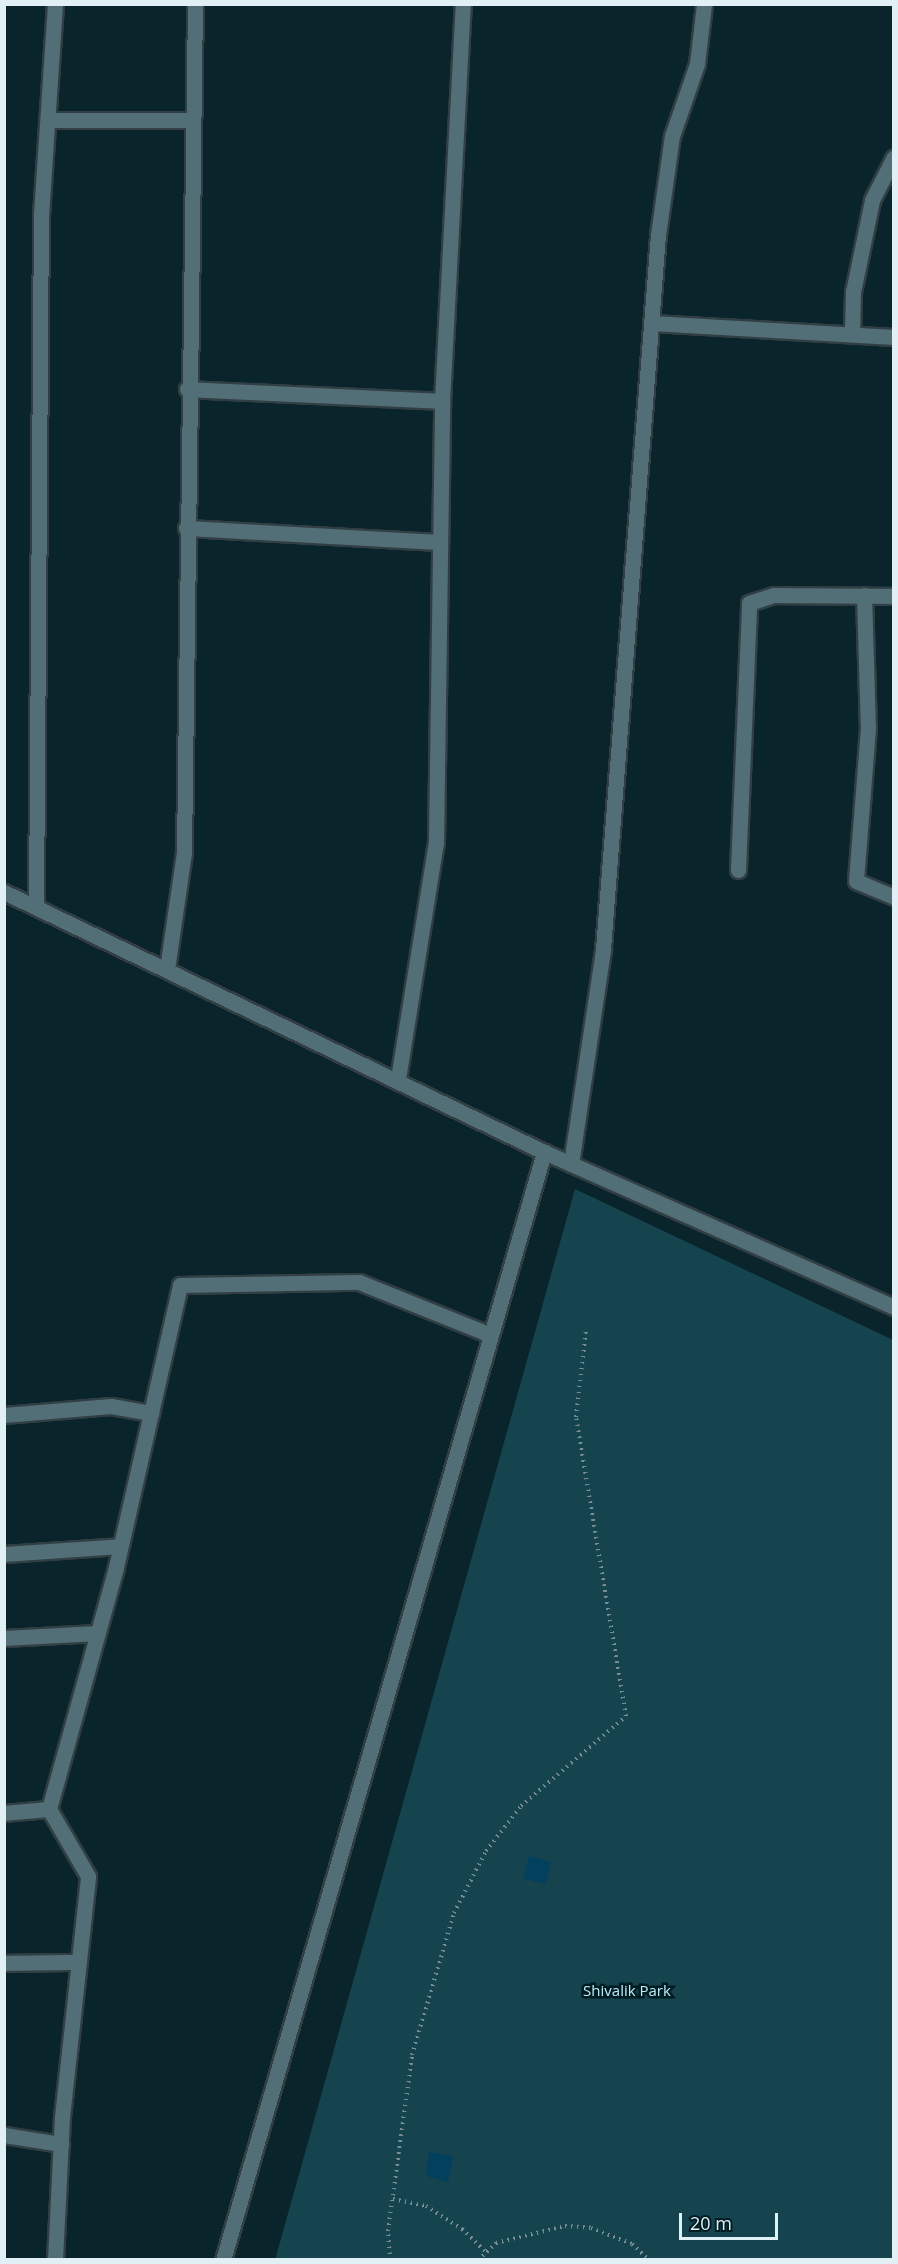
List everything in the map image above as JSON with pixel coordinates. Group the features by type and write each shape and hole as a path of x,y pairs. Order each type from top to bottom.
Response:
{"street":[{"path":"36,907 41,215 55,4"},
{"path":"167,969 184,853 187,389 195,4"},
{"path":"398,1079 436,843 442,400 463,4"},
{"path":"571,1164 603,949 652,323 672,136 698,64 704,4"},
{"path":"48,120 191,120"},
{"path":"852,333 853,292 872,200 894,157"},
{"path":"652,323 894,337"},
{"path":"187,389 442,400"},
{"path":"186,528 440,542"},
{"path":"738,870 749,603 774,595 894,596"},
{"path":"864,595 868,728 856,881 894,897"},
{"path":"4,892 398,1079 544,1152 894,1307"},
{"path":"223,2259 544,1152"},
{"path":"55,2259 61,2144 88,1876 49,1809 120,1546 180,1285 359,1282 491,1335"},
{"path":"4,1415 111,1406 151,1413"},
{"path":"4,1554 120,1546"},
{"path":"4,1638 97,1633"},
{"path":"4,1813 49,1809"},
{"path":"4,1963 79,1962"},
{"path":"4,2134 61,2144"},
{"path":"229,2241 231,2259"}],"path":[{"path":"390,2259 393,2199 412,2055 454,1913 486,1851 521,1806 626,1716 576,1417 586,1329"},
{"path":"393,2199 426,2206 462,2229 486,2252"},
{"path":"478,2259 486,2252 529,2231 566,2226 591,2228 632,2244 649,2259"}],"green space":[{"name":"Shivalik Park","path":"575,1189 893,1340 893,2259 275,2260"}],"building":[{"path":"529,1856 551,1862 545,1884 523,1878"},
{"path":"429,2152 453,2156 448,2182 426,2176"}]}
